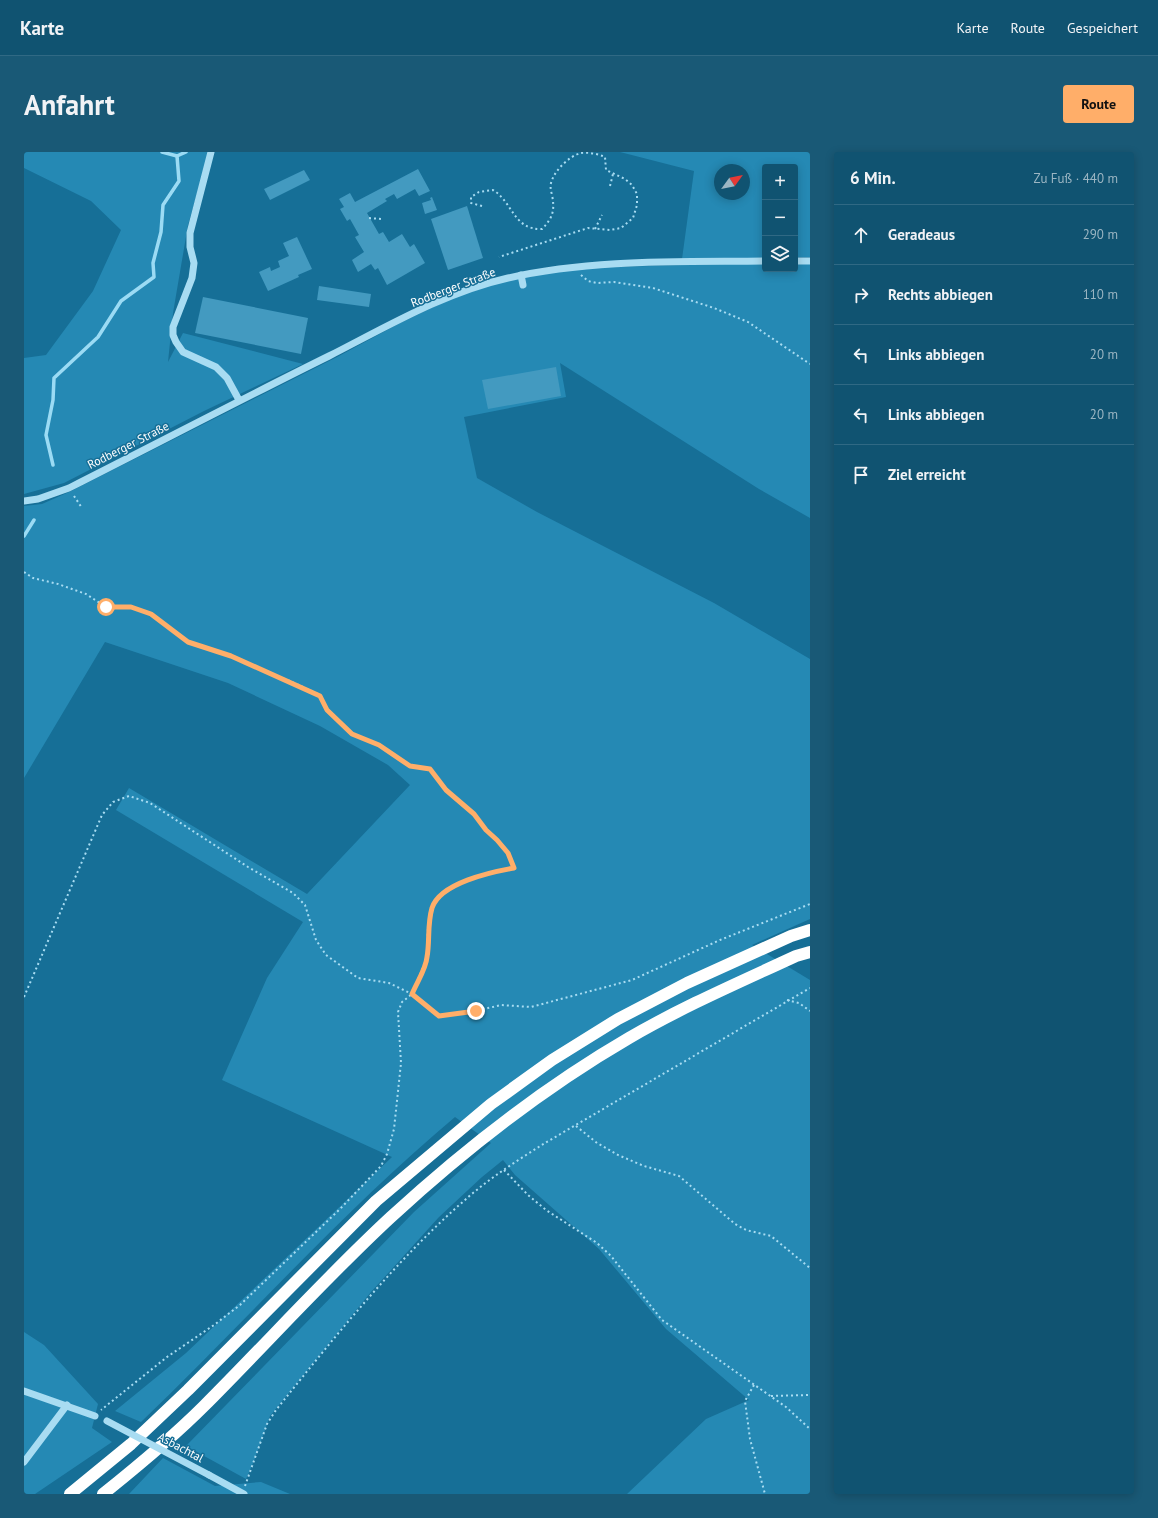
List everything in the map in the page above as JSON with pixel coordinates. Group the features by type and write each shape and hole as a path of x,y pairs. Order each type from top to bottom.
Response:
{"highway":[{"path":"70,1494 131,1444 188,1390 376,1201 491,1104 552,1060 618,1019 687,983 791,936 810,930"},
{"path":"103,1494 142,1463 202,1408 390,1217 504,1121 563,1080 629,1038 696,1002 796,956 810,952"}],"street":[{"path":"211,152 190,233 190,247 194,263 192,278 173,326 173,335 183,352 216,367 227,378 239,400"},
{"name":"Rodberger Straße","path":"24,501 38,499 68,488 404,317 471,289 521,275 575,266 656,262 762,261"},
{"path":"798,261 810,261"},
{"path":"521,275 523,285"},
{"path":"24,1390 43,1399 67,1405 96,1416"},
{"path":"24,1462 67,1405"},
{"name":"Asbachtal","path":"107,1421 243,1493"}],"path":[{"path":"482,206 471,203 471,197 479,192 492,190 501,195 523,225 533,229 542,229 550,221 554,212 550,184 553,176 569,159 581,152 594,152 605,157 606,170 629,182 637,194 637,205 633,218 621,228 610,230 588,228 499,257"},
{"path":"610,186 613,173"},
{"path":"594,229 602,215"},
{"path":"369,218 382,219"},
{"path":"575,266 579,274 588,281 597,283 614,282 653,288 748,322 810,364"},
{"path":"68,488 82,508"},
{"path":"24,572 33,578 58,584 86,594 106,607 131,607 151,614 188,642 231,656 320,696 327,710 352,734 379,745 410,766 430,769 446,790 474,814 486,830 508,853 514,868 486,874 461,883 444,893 432,906 428,926 427,958 412,994 402,1002 398,1012 401,1064 394,1129 387,1154 380,1166 340,1209 240,1305 162,1361 96,1416"},
{"path":"24,997 102,815 113,802 129,796 150,804 293,893 305,905 316,940 326,955 358,978 389,984 412,994 439,1016 501,1005 531,1007 632,980 720,940 810,904"},
{"path":"243,1493 250,1476 259,1442 267,1424 308,1370 371,1296 408,1257 474,1193 504,1170 545,1143 787,1000 810,988"},
{"path":"787,1000 799,1004 810,1011"},
{"path":"576,1126 597,1143 618,1155 644,1166 679,1176 735,1224 746,1230 771,1236 810,1268"},
{"path":"504,1170 528,1195 546,1210 597,1243 615,1261 662,1320 770,1396 797,1416 810,1429"},
{"path":"754,1385 745,1401 750,1439 765,1494"},
{"path":"770,1396 810,1395"}],"shaded area":[{"path":"24,152 209,152 188,225 173,313 168,362 183,333 303,364 204,411 64,483 24,494 24,358 46,355 93,291 121,230 91,201 24,168"},
{"path":"620,152 810,152 810,257 798,257 798,164 762,164 762,258 682,259 694,171"},
{"path":"798,262 810,262 810,518 759,489 560,363 566,397 464,417 477,478 537,512 714,603 810,659 810,919 752,945 810,980 810,1494 627,1494 706,1419 749,1400 666,1329 599,1249 515,1175 503,1160 482,1177 439,1217 371,1292 270,1416 246,1479 186,1446 414,1212 491,1143 455,1117 373,1190 141,1422 115,1411 186,1353 392,1157 222,1080 267,978 303,922 116,810 129,788 307,894 410,785 388,765 320,726 228,683 105,642 24,778 24,506 42,504 69,492 339,356 400,323 459,295 507,280 574,268 762,263 762,272 798,272"},
{"path":"24,1332 44,1345 98,1404 92,1428 112,1442 35,1494 24,1494"},
{"path":"163,1458 215,1486 261,1482 290,1494 129,1494"}],"building":[{"path":"418,169 430,191 419,196 415,189 397,199 394,194 385,199 387,201 367,213 379,234 383,232 389,242 402,234 410,247 414,244 425,263 387,285 378,268 375,270 371,264 358,272 352,260 364,252 355,237 359,235 350,219 347,221 340,209 344,207 339,199 350,193 355,202"},
{"path":"304,170 310,180 270,200 264,189"},
{"path":"432,197 437,210 425,214 422,203 431,200 430,198"},
{"path":"467,206 483,258 448,270 431,219"},
{"path":"297,237 312,269 298,275 299,277 268,291 259,272 270,267 271,271 280,267 278,261 289,256 283,243"},
{"path":"319,286 371,294 369,307 317,300"},
{"path":"203,297 308,318 301,354 195,333"},
{"path":"556,367 561,396 488,409 482,380"}],"waterway":[{"path":"162,152 177,156 186,152"},
{"path":"53,465 46,435 53,400 54,378 98,337 121,301 154,277 153,263 161,232 163,205 179,181 177,156"},
{"path":"24,536 34,520"}],"route":[{"path":"106,607 131,607 151,614 188,642 231,656 268,673 290,681 320,696 327,710 352,734 379,745 410,766 430,769 446,790 474,814 486,830 508,853 514,868 486,874 461,883 444,893 432,906 428,926 427,958 412,994 439,1016 476,1011"}]}
